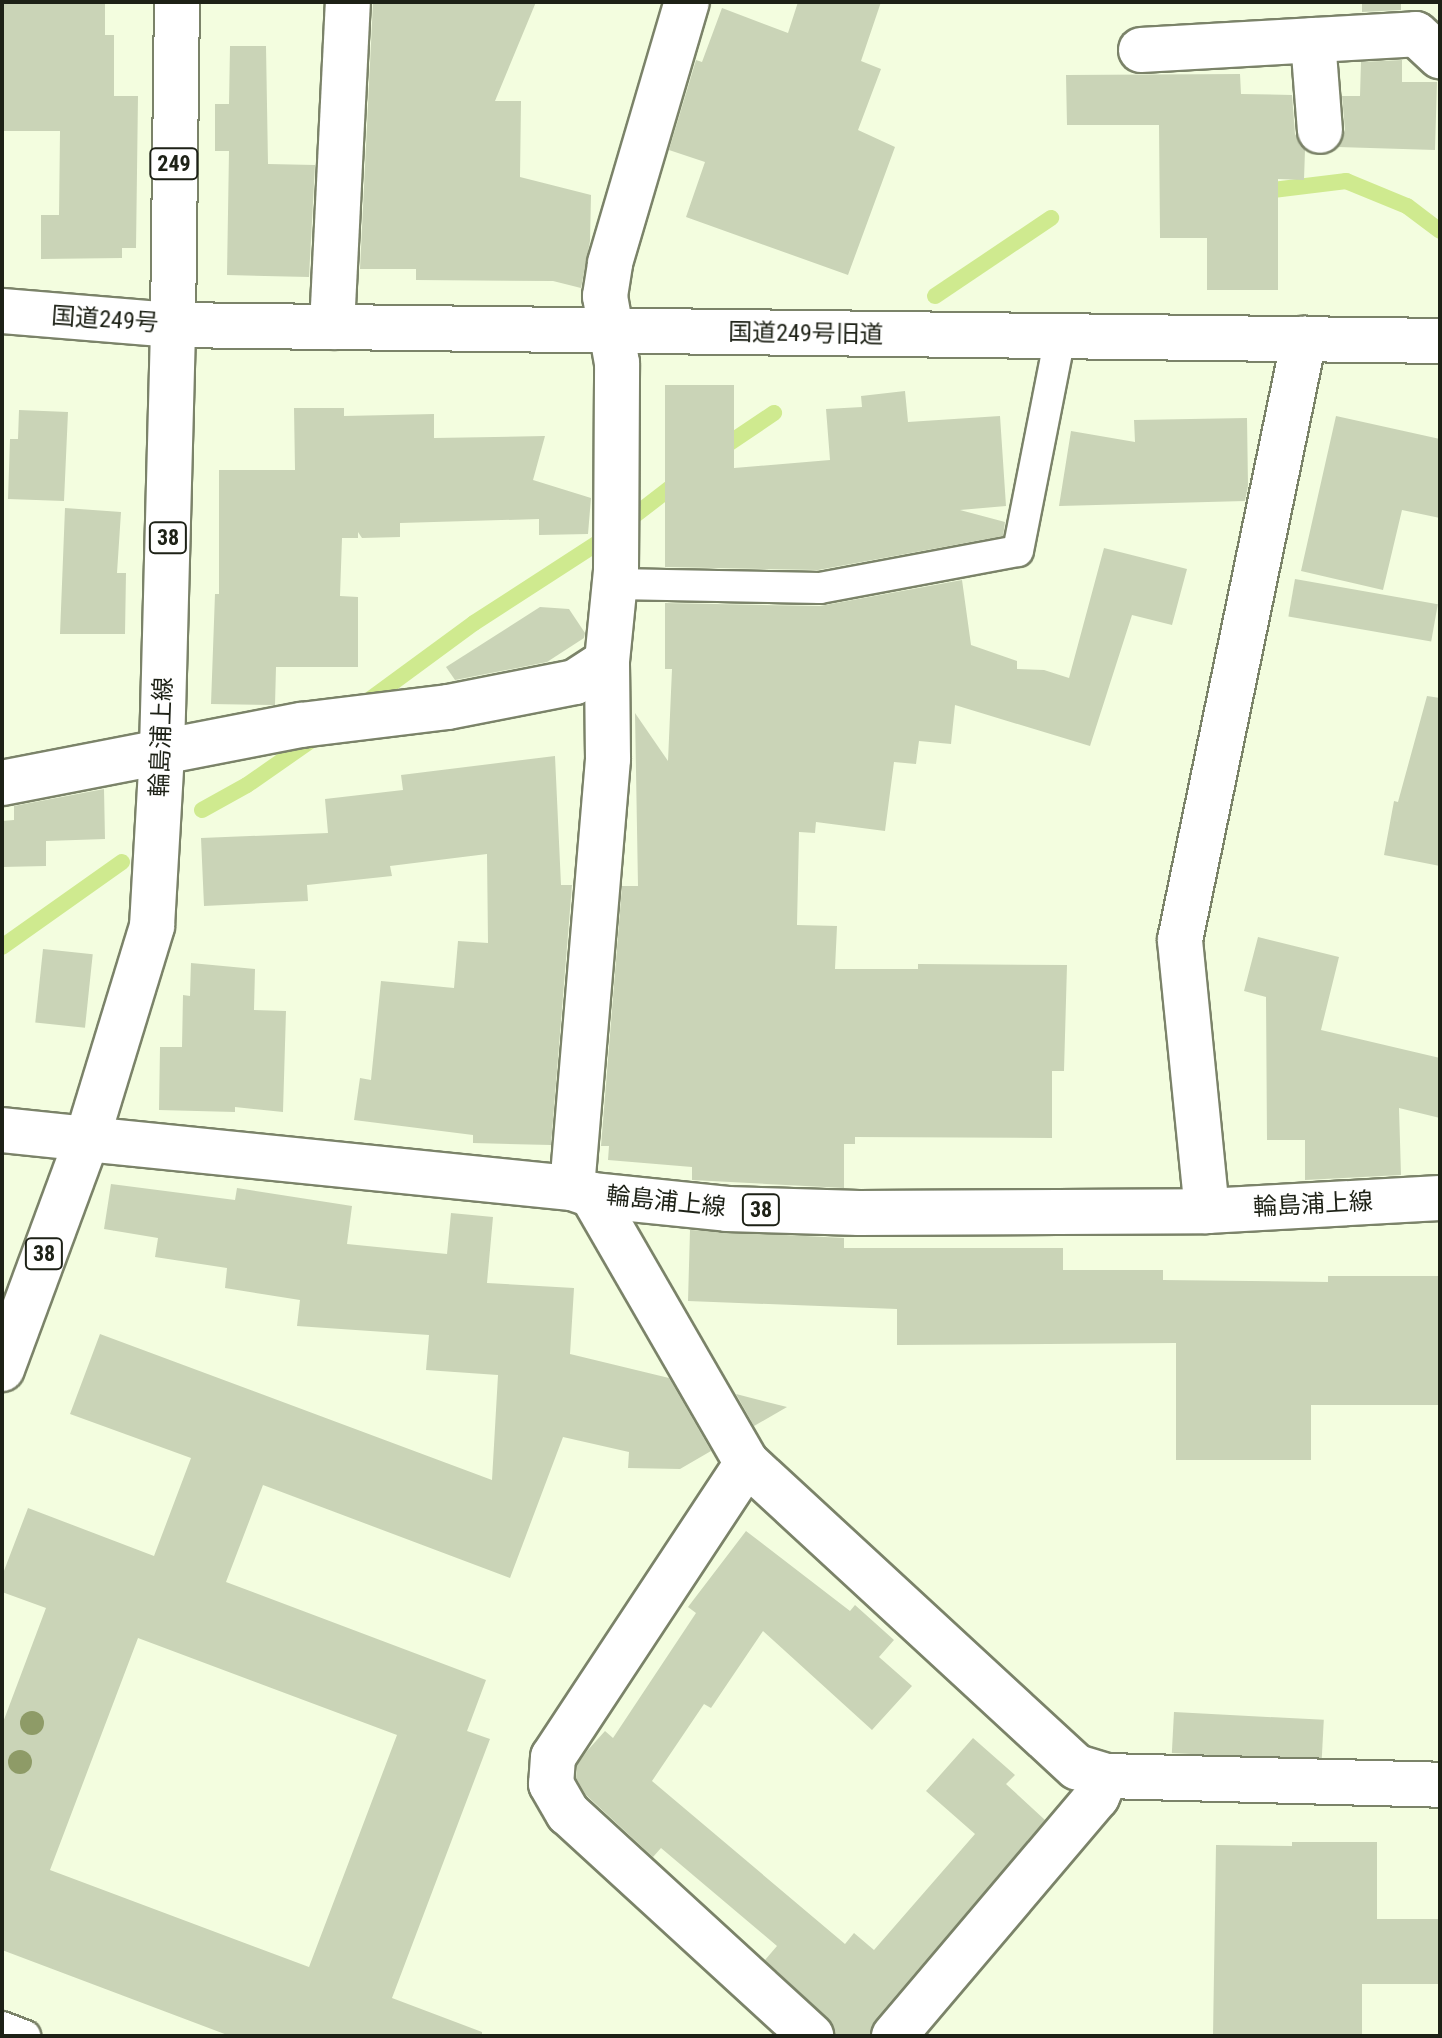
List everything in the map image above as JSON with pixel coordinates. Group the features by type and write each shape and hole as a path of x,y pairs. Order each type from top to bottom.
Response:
{"main road":[{"name":"国道249号","path":"2,311 173,325 177,2"},
{"path":"332,327 348,2"},
{"path":"687,2 610,263 605,296 617,363 619,492 616,578 607,661 608,759 582,1192 747,1463 1077,1767 1106,1776 1440,1785"},
{"path":"1141,50 1423,31"},
{"path":"1313,40 1320,131"},
{"name":"国道249号旧道","path":"173,325 1440,341"},
{"name":"輪島浦上線","path":"2,1369 87,1139 152,926 162,750 173,325"},
{"path":"1207,1211 1180,940 1304,339"},
{"path":"2,783 301,725 448,707 575,682 607,661"},
{"path":"2,1130 87,1139"},
{"name":"輪島浦上線","path":"87,1139 771,1210 1207,1211 1440,1198"},
{"path":"747,1463 553,1757 551,1784 568,1813 811,2036"},
{"path":"894,2036 1097,1797 1106,1776"}],"lane":[{"path":"616,578 820,588 1018,551 1060,337"},
{"path":"2,2027 25,2036"}],"building":[{"path":"2,2 105,2 105,35 114,35 114,96 138,96 136,248 122,248 122,258 41,259 41,215 59,215 60,131 2,131"},
{"path":"373,2 536,2 495,101 521,101 520,177 591,195 590,241 581,288 553,281 416,280 416,269 360,269"},
{"path":"798,2 881,2 861,61 881,69 858,130 895,147 848,275 686,217 705,162 669,150 696,60 702,62 722,8 788,33"},
{"path":"1362,2 1401,2 1401,10 1362,12"},
{"path":"230,46 266,46 268,164 315,165 309,277 227,275 229,151 215,151 215,104 229,104"},
{"path":"1402,60 1402,82 1437,82 1435,150 1338,147 1345,130 1342,96 1360,96 1361,62"},
{"path":"1240,74 1241,94 1292,95 1295,134 1305,150 1304,180 1278,179 1278,290 1207,290 1207,238 1160,238 1159,125 1067,125 1066,75"},
{"path":"665,385 734,385 734,468 830,460 826,409 862,407 861,396 905,391 908,422 1000,416 1006,506 960,510 1005,522 1003,536 818,570 665,567"},
{"path":"294,408 344,408 344,416 434,414 434,438 545,436 533,480 591,498 588,534 539,535 539,519 400,523 400,537 362,538 358,532 358,538 342,538 340,596 358,597 358,667 276,667 275,705 211,704 215,594 219,594 219,470 295,470"},
{"path":"19,410 68,412 64,501 8,499 10,439 18,439"},
{"path":"1336,416 1440,439 1440,518 1402,510 1383,590 1301,571"},
{"path":"1247,418 1248,486 1245,501 1059,506 1071,431 1135,442 1134,420"},
{"path":"65,508 121,512 117,573 126,573 125,634 60,634"},
{"path":"1104,548 1187,569 1172,625 1132,615 1090,746 955,705 951,744 919,741 916,764 894,762 885,831 816,822 815,833 799,832 797,925 837,926 835,969 918,969 918,964 1067,965 1064,1071 1052,1071 1052,1138 855,1137 855,1144 844,1144 844,1188 692,1180 692,1167 608,1160 609,1146 601,1146 622,886 638,886 635,713 668,761 672,669 665,669 665,603 820,606 962,580 971,645 1017,661 1017,669 1044,670 1069,678"},
{"path":"1295,579 1438,604 1431,642 1288,616"},
{"path":"540,607 569,609 585,633 584,638 547,662 455,680 446,667"},
{"path":"1427,696 1440,698 1440,866 1384,855 1394,801 1398,802"},
{"path":"555,756 561,885 572,885 551,1145 473,1143 473,1135 354,1120 360,1078 371,1080 381,981 454,988 458,941 488,943 487,854 390,866 392,876 307,885 308,901 204,906 201,838 328,833 325,799 403,790 401,775"},
{"path":"104,789 105,839 46,841 46,866 2,867 2,821 14,820 14,806"},
{"path":"1258,937 1339,957 1321,1030 1440,1058 1440,1118 1399,1108 1401,1175 1305,1180 1305,1140 1267,1140 1266,997 1244,991"},
{"path":"43,949 93,954 85,1028 35,1023"},
{"path":"191,963 255,969 254,1010 286,1011 283,1112 235,1107 235,1112 159,1110 160,1047 182,1047 183,995 190,996"},
{"path":"111,1184 235,1200 237,1188 352,1206 347,1244 447,1254 451,1213 493,1217 487,1283 574,1288 570,1354 669,1378 711,1451 680,1469 628,1468 629,1452 563,1437 510,1578 263,1485 226,1582 486,1680 467,1731 490,1739 392,1998 482,2032 482,2036 230,2036 2,1950 2,1725 46,1608 2,1592 2,1576 28,1508 154,1556 191,1458 70,1414 100,1334 492,1480 498,1375 426,1370 429,1335 297,1326 300,1300 225,1288 227,1268 155,1257 158,1238 104,1229","holes":["138,1638 397,1735 309,1967 50,1870"]},
{"path":"690,1230 844,1238 844,1248 1063,1248 1063,1270 1163,1270 1163,1280 1328,1282 1328,1276 1440,1276 1440,1405 1311,1405 1311,1460 1176,1460 1176,1343 897,1345 897,1309 688,1301"},
{"path":"736,1394 787,1407 754,1426"},
{"path":"746,1531 850,1611 855,1605 894,1640 879,1657 912,1686 872,1730 763,1631 711,1708 704,1704 652,1781 845,1944 854,1933 874,1950 975,1834 926,1791 973,1738 1015,1775 1006,1784 1045,1820 875,2020 870,2036 835,2036 828,2018 765,1960 777,1946 661,1848 653,1857 586,1795 576,1778 577,1765 605,1731 613,1738 696,1613 688,1607"},
{"path":"1174,1712 1324,1720 1322,1761 1172,1753"},
{"path":"1292,1842 1377,1842 1377,1919 1440,1919 1440,1984 1362,1984 1362,2036 1213,2036 1216,1845 1292,1846"}],"waterway":[{"path":"1273,190 1346,181 1407,206 1440,231"},
{"path":"935,296 1051,218"},
{"path":"716,452 774,413"},
{"path":"361,706 474,623 604,539 682,479"},
{"path":"202,810 247,785 319,735"},
{"path":"2,947 122,862"}]}
